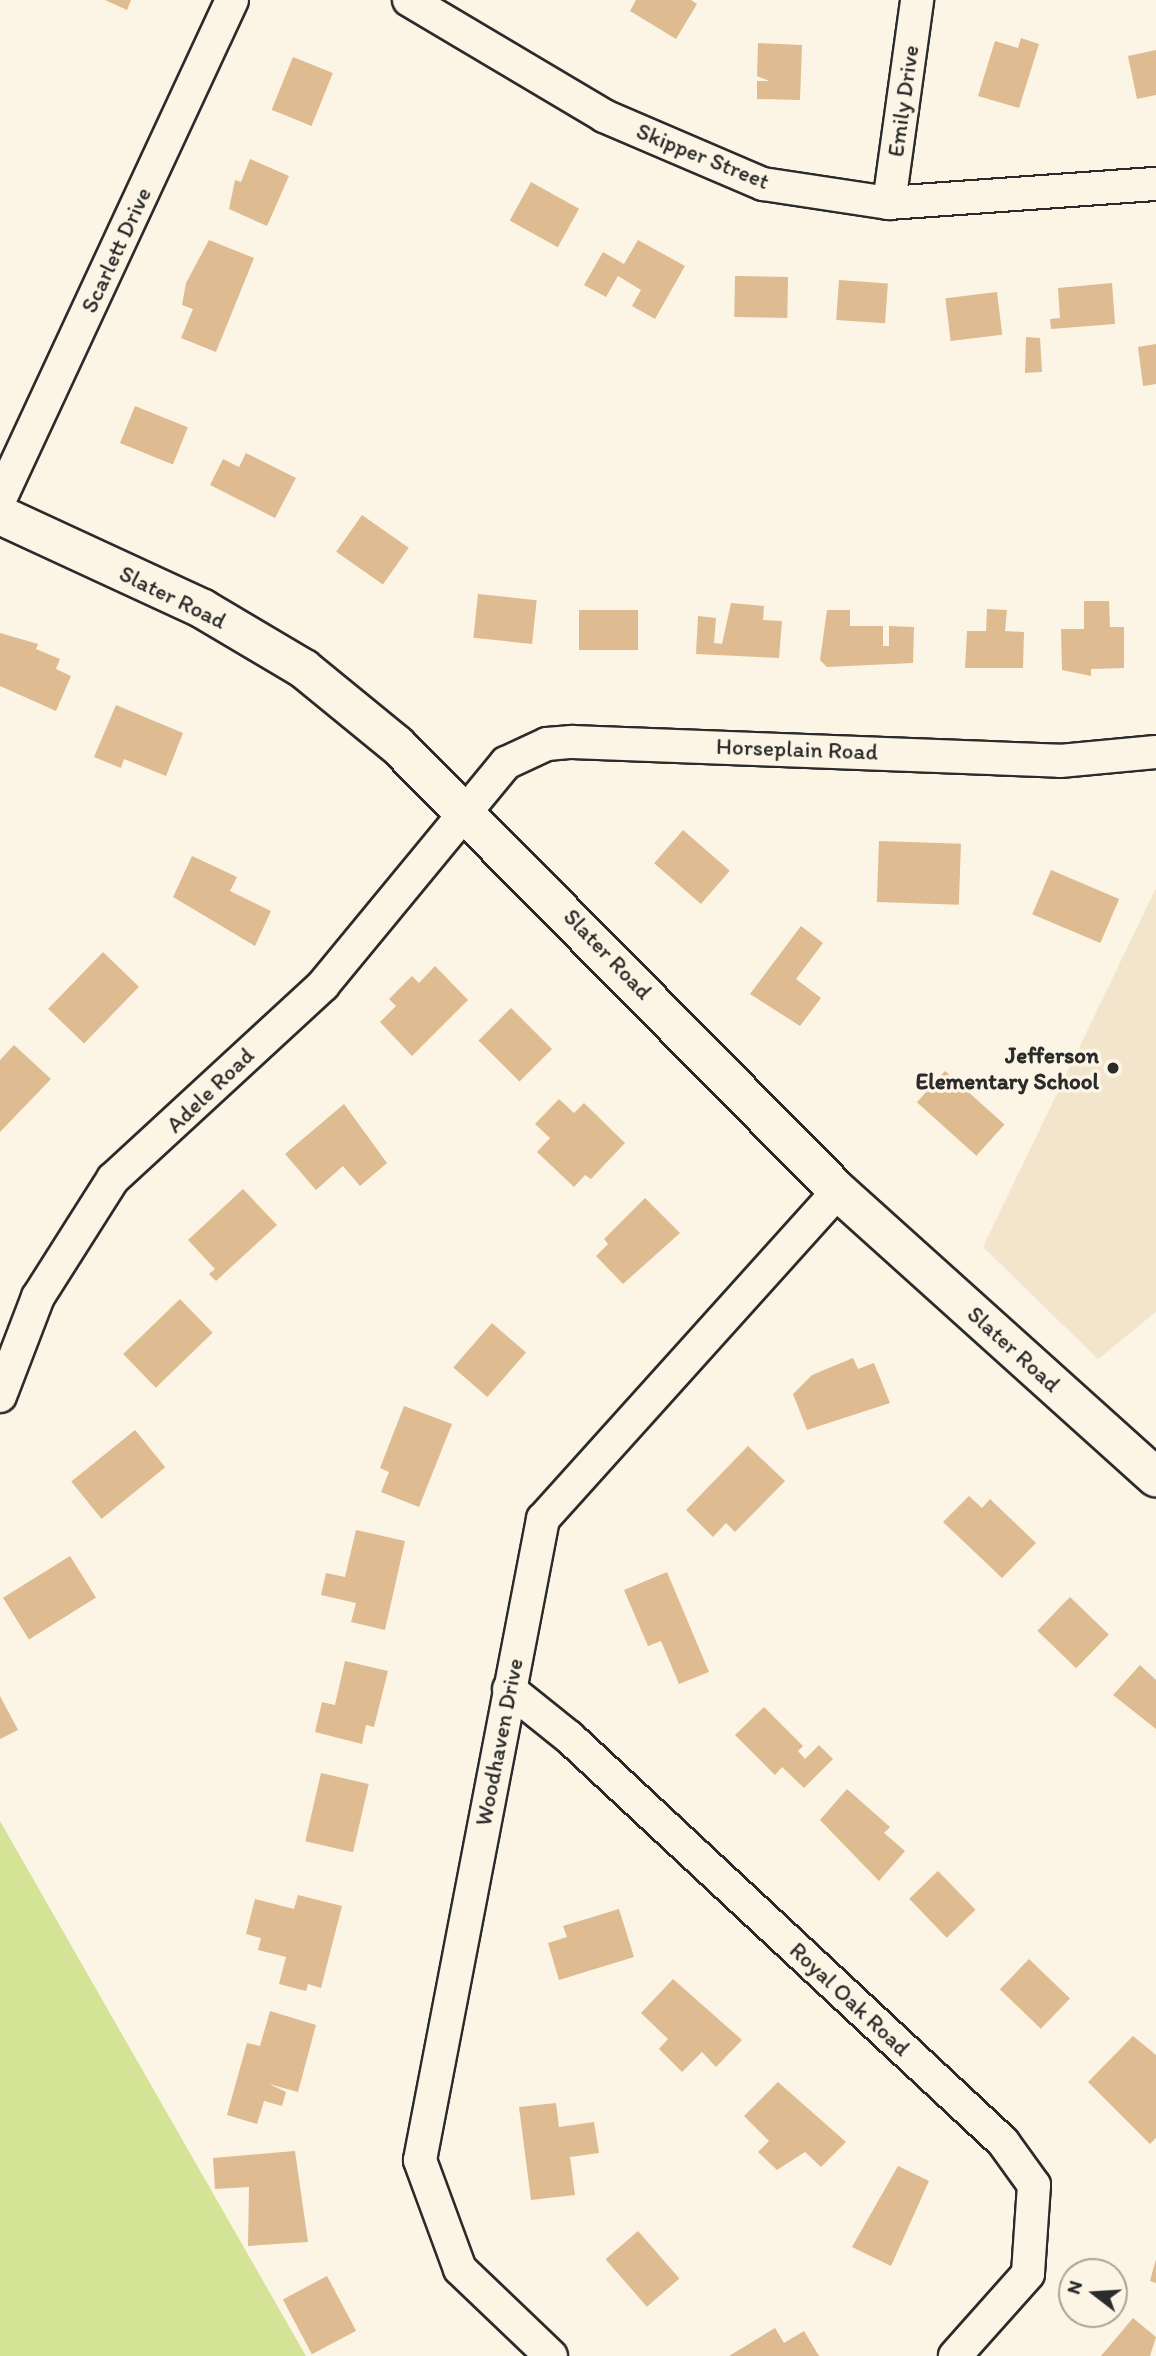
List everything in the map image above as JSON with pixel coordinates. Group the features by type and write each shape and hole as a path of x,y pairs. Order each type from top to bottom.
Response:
{"main road":[{"name":"Slater Road","path":"0,515 203,609 304,669 462,810 838,1191 1156,1477"}],"street":[{"name":"Scarlett Drive","path":"0,499 232,0"},
{"name":"Skipper Street","path":"409,0 604,116 763,184 889,203 1156,184"},
{"name":"Emily Drive","path":"889,203 917,0"},
{"name":"Horseplain Road","path":"462,810 506,762 547,744 1060,761 1156,752"},
{"name":"Adele Road","path":"0,1396 38,1297 113,1179 323,985 462,810"},
{"name":"Woodhaven Drive","path":"551,2356 460,2269 420,2160 543,1519 838,1191"},
{"name":"Royal Oak Road","path":"509,1689 569,1737 1003,2142 1034,2185 1028,2274 955,2356"}],"shaded area":[{"name":"Jefferson Elementary School","path":"1156,888 1156,1312 1098,1359 983,1247"}],"green space":[{"path":"0,1821 306,2356 0,2356"}],"building":[{"path":"105,0 131,0 127,10"},
{"path":"636,0 691,0 697,4 676,39 630,11"},
{"path":"1021,38 1039,44 1019,108 978,96 995,41 1018,48"},
{"path":"758,43 802,45 800,100 757,99 757,81 769,81 757,76"},
{"path":"1156,50 1156,95 1137,99 1128,56"},
{"path":"293,57 333,73 312,126 272,110"},
{"path":"250,159 289,176 267,226 229,209 235,180 241,182"},
{"path":"531,182 579,209 558,247 510,220"},
{"path":"209,240 254,258 216,352 181,338 193,309 182,305 186,283"},
{"path":"638,240 685,266 655,319 632,306 641,290 618,276 606,297 584,285 603,252 624,264"},
{"path":"735,276 788,277 787,318 734,317"},
{"path":"839,280 888,283 885,323 836,320"},
{"path":"1112,283 1115,324 1051,329 1050,319 1060,318 1058,288"},
{"path":"997,292 1002,335 951,341 945,298"},
{"path":"1026,337 1040,338 1042,372 1025,373"},
{"path":"1156,344 1156,384 1143,386 1138,347"},
{"path":"135,406 188,427 173,464 120,443"},
{"path":"246,453 296,478 275,518 210,485 223,459 239,467"},
{"path":"362,515 409,548 383,585 336,552"},
{"path":"478,594 537,600 532,644 473,638"},
{"path":"1084,601 1109,601 1110,627 1124,627 1124,668 1091,669 1091,676 1062,670 1061,629 1084,629"},
{"path":"731,603 764,606 763,620 782,621 779,658 696,654 698,616 716,618 714,643 722,644"},
{"path":"987,609 1007,610 1005,631 1024,632 1023,668 965,668 967,631 986,631"},
{"path":"579,610 638,610 638,650 579,650"},
{"path":"827,610 850,610 850,626 883,626 883,646 889,646 889,626 914,627 913,663 827,667 820,660"},
{"path":"0,633 38,644 36,649 60,659 56,669 71,676 56,711 0,686"},
{"path":"116,705 183,733 166,776 124,759 121,768 94,757"},
{"path":"683,830 730,871 701,904 654,863"},
{"path":"879,841 961,844 959,905 877,902"},
{"path":"192,856 237,877 230,891 271,911 255,946 173,897"},
{"path":"1051,870 1119,899 1100,943 1032,914"},
{"path":"801,926 823,943 796,979 821,998 800,1026 750,994"},
{"path":"103,952 139,987 84,1044 48,1009"},
{"path":"435,966 468,1000 412,1056 380,1022 396,1006 389,999 412,976 419,983"},
{"path":"511,1008 552,1049 519,1082 478,1041"},
{"path":"14,1045 51,1079 0,1132 0,1060"},
{"path":"945,1071 1004,1125 976,1156 917,1102"},
{"path":"559,1099 574,1113 584,1103 625,1143 591,1179 585,1175 574,1187 537,1152 550,1138 535,1124"},
{"path":"344,1104 387,1163 360,1186 343,1166 316,1190 285,1154"},
{"path":"243,1189 277,1225 216,1281 209,1274 215,1269 188,1240"},
{"path":"645,1198 680,1233 623,1284 596,1256 608,1244 604,1239"},
{"path":"180,1299 213,1333 156,1388 123,1354"},
{"path":"492,1323 526,1353 487,1397 453,1368"},
{"path":"853,1358 858,1369 874,1363 890,1403 807,1430 793,1394 812,1375"},
{"path":"404,1406 452,1424 419,1507 381,1492 389,1472 380,1468"},
{"path":"135,1430 165,1467 101,1519 71,1482"},
{"path":"748,1446 785,1481 735,1532 726,1523 713,1537 686,1510"},
{"path":"969,1496 982,1508 990,1499 1036,1543 1002,1578 943,1522"},
{"path":"356,1530 405,1541 385,1630 351,1622 356,1603 321,1595 326,1573 345,1577"},
{"path":"70,1556 96,1598 29,1639 3,1598"},
{"path":"667,1572 709,1672 679,1684 661,1641 648,1646 624,1590"},
{"path":"1070,1597 1109,1635 1076,1668 1037,1631"},
{"path":"345,1661 388,1671 374,1727 366,1725 362,1744 315,1732 322,1702 335,1705"},
{"path":"1140,1665 1156,1680 1156,1729 1113,1695"},
{"path":"0,1696 18,1730 0,1739"},
{"path":"764,1707 803,1746 798,1751 805,1759 819,1745 833,1759 804,1788 782,1767 775,1775 735,1735"},
{"path":"321,1773 369,1784 353,1852 305,1841"},
{"path":"847,1789 890,1827 884,1833 905,1851 879,1881 820,1820"},
{"path":"938,1871 976,1910 947,1938 909,1899"},
{"path":"298,1895 342,1906 321,1988 308,1984 306,1991 279,1984 286,1957 258,1950 261,1938 246,1934 255,1899 294,1909"},
{"path":"619,1909 634,1957 559,1980 548,1943 567,1937 563,1926"},
{"path":"1029,1959 1070,1999 1041,2029 1000,1989"},
{"path":"673,1979 742,2040 716,2067 702,2052 682,2072 659,2049 668,2039 641,2013"},
{"path":"270,2011 316,2025 298,2092 269,2084 286,2092 282,2106 264,2101 257,2124 227,2115 247,2043 260,2046"},
{"path":"1133,2036 1156,2055 1156,2138 1150,2144 1088,2082"},
{"path":"778,2082 846,2142 821,2167 805,2152 777,2170 758,2152 769,2141 744,2116"},
{"path":"556,2103 559,2127 594,2122 599,2153 570,2157 575,2195 531,2200 519,2107"},
{"path":"295,2151 308,2242 248,2246 249,2187 215,2189 213,2158"},
{"path":"898,2166 929,2181 891,2266 852,2247"},
{"path":"638,2231 679,2279 647,2307 606,2259"},
{"path":"1156,2259 1156,2283 1150,2281"},
{"path":"327,2276 356,2331 312,2354 283,2299"},
{"path":"1133,2318 1156,2337 1150,2356 1101,2356 1125,2328 1128,2328"},
{"path":"775,2328 784,2343 804,2331 819,2356 729,2356"}],"place":[{"name":"Jefferson Elementary School","path":"1113,1068"}]}
